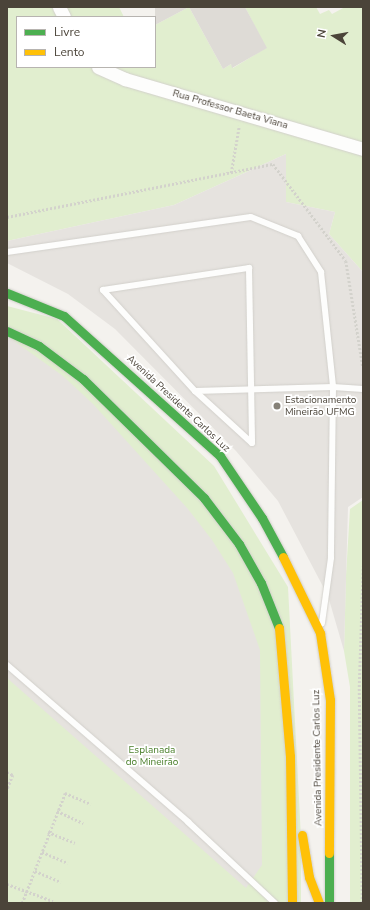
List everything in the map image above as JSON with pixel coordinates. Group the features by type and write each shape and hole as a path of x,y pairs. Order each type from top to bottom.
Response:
{"main road":[{"name":"Avenida Presidente Carlos Luz","path":"7,293 64,316 220,456 262,518 295,578 320,633 330,700 330,903"},
{"path":"7,331 39,346 83,379 204,498 239,544 262,584 281,633 290,756 292,903"},
{"path":"290,756 296,783 304,855 319,903"}],"street":[{"path":"59,7 64,16"},
{"name":"Rua Professor Baeta Viana","path":"100,68 124,79 363,149"}],"lane":[{"path":"7,252 251,217 298,236 321,272 333,387 331,558 328,596 320,633"},
{"path":"249,268 253,388 252,443 196,391 103,290 249,268"},
{"path":"196,391 253,388 333,387 363,389"},
{"path":"7,665 188,822 275,903"}],"path":[{"path":"231,173 241,113"},
{"path":"362,903 361,687 363,566"},
{"path":"7,772 13,775 7,790"},
{"path":"22,903 42,852 48,832 65,793 91,804"},
{"path":"57,811 83,823"},
{"path":"48,832 74,843"},
{"path":"42,852 68,863"},
{"path":"34,871 61,882"},
{"path":"7,884 53,901"}],"green space":[{"path":"7,7 119,7 124,16 16,16 16,68 156,68 156,24 189,7 223,69 231,64 233,68 266,48 245,7 316,7 320,14 329,10 332,14 345,7 363,7 363,272 329,234 335,212 286,202 286,154 174,205 7,241"},
{"name":"Esplanada do Mineirão","path":"7,306 57,319 214,466 288,587 301,838 301,903 7,903"},
{"path":"363,500 363,903 350,903 350,687 344,651 346,575 350,509"}],"shaded area":[{"name":"Estacionamento Mineirão UFMG","path":"286,154 286,202 335,212 329,234 363,272 363,497 348,507 344,651 328,596 278,501 236,451 115,329 68,294 7,263 7,241 174,205"},
{"path":"7,336 63,376 93,404 188,509 212,540 233,573 260,650 262,865 246,888 7,678"}],"building":[{"path":"155,7 189,7 156,24"},
{"path":"189,7 245,7 267,48 232,68 231,64 223,69"}],"traffic: fast":[{"path":"7,293 64,316 220,456 262,518 283,557"},
{"path":"7,331 39,346 83,379 204,498 239,544 261,583 279,628"},
{"path":"329,853 329,903"}],"traffic: slow":[{"path":"283,557 320,633 330,700 329,853"},
{"path":"279,628 290,756 292,903"},
{"path":"302,835 309,877 319,903"}],"place":[{"name":"Estacionamento Mineirão UFMG","path":"277,406"}]}
